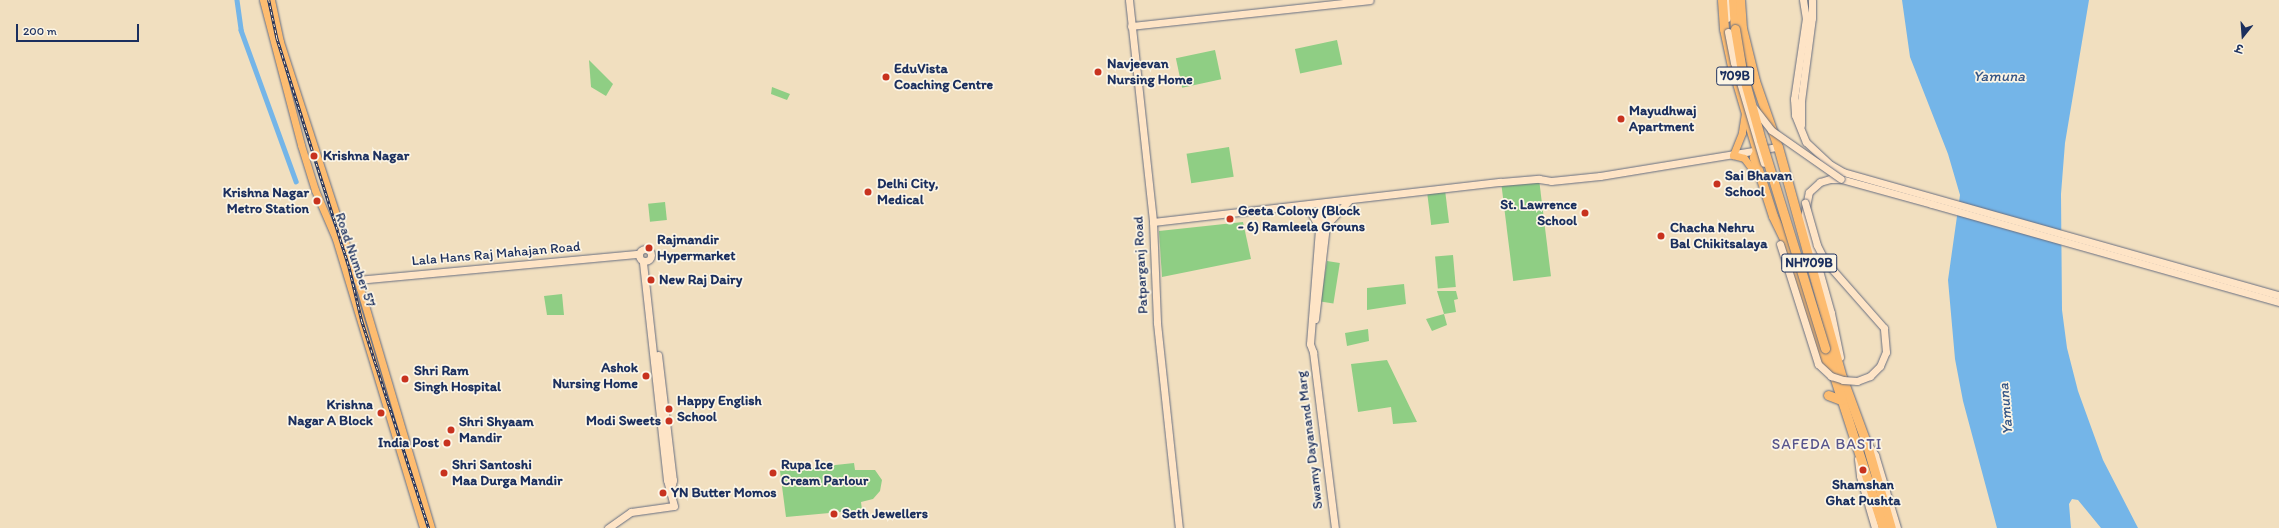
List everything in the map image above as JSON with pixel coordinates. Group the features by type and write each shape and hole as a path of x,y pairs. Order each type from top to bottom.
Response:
{"highway":[{"name":"709B","path":"1722,0 1725,34 1745,112 1757,151 1754,157 1773,216 1786,243 1819,352 1831,369"},
{"name":"NH709B","path":"1733,0 1735,29 1742,71 1777,192 1841,400 1858,447 1871,474 1891,528"},
{"name":"NH709B","path":"1740,0 1742,28 1756,81 1842,377 1863,435 1883,528"},
{"path":"1828,396 1841,400"}],"main road":[{"name":"Road Number 57","path":"263,0 301,145 315,190 336,239 423,528"},
{"name":"Road Number 57","path":"271,0 280,42 356,280 431,528"},
{"path":"1745,112 1742,133 1733,155 1744,158 1750,163 1765,192"}],"street":[{"name":"Patparganj Road","path":"1129,0 1152,222 1157,323 1179,528"},
{"path":"1131,26 1370,0"},
{"path":"1730,0 1727,11 1728,32 1734,62 1760,153 1777,192"},
{"path":"1804,0 1806,18 1794,104 1798,125 1806,142 1825,161 1843,172 2180,271 2279,302"},
{"path":"1806,142 1800,106 1812,18 1812,0"},
{"path":"1751,103 1771,130 1841,179"},
{"path":"1152,222 1275,207 1307,206 1501,182 1568,180 1733,155 1775,147"},
{"path":"1842,377 1838,344 1804,217 1805,203 1809,192 1817,184 1826,180 1841,179 2180,271 2279,294"},
{"path":"1326,225 1348,201"},
{"path":"1773,216 1780,244 1818,364 1827,373 1839,379 1857,380 1870,376 1880,366 1886,352 1884,328 1825,260 1817,244 1805,203"},
{"name":"Swamy Dayanand Marg","path":"1312,349 1326,225 1323,204"},
{"name":"Swamy Dayanand Marg","path":"1323,204 1318,225 1318,250 1310,329 1334,528"},
{"path":"1307,206 1318,225"},
{"path":"608,528 631,512 674,506 670,489 645,261 639,254 642,249 648,250 651,255 645,261"},
{"name":"Lala Hans Raj Mahajan Road","path":"356,280 639,254"},
{"path":"1863,435 1875,455 1897,528"},
{"path":"1858,447 1860,476 1875,528"}],"green space":[{"path":"1337,40 1342,64 1300,73 1295,49"},
{"path":"1215,50 1221,79 1182,88 1176,58"},
{"path":"589,60 613,84 606,96 591,87"},
{"path":"772,87 790,94 787,100 771,94"},
{"path":"1229,147 1234,177 1191,183 1187,154"},
{"path":"1539,179 1551,276 1513,281 1501,184"},
{"path":"1445,190 1449,223 1431,225 1427,192"},
{"path":"665,202 667,220 650,222 648,204"},
{"path":"1243,222 1251,259 1162,277 1159,231"},
{"path":"1453,255 1456,287 1438,288 1435,257"},
{"path":"1327,261 1340,263 1333,304 1321,301"},
{"path":"1404,284 1406,304 1367,310 1367,288"},
{"path":"1437,291 1456,291 1458,299 1454,300 1456,312 1444,314"},
{"path":"562,294 564,315 547,315 544,296"},
{"path":"1444,314 1447,325 1432,331 1426,319"},
{"path":"1368,329 1369,341 1347,346 1345,333"},
{"path":"1387,360 1417,422 1393,424 1391,407 1358,412 1351,364"},
{"path":"854,463 855,470 875,470 882,480 880,491 873,499 861,502 862,510 786,517 780,471"}],"water":[{"name":"Yamuna","path":"1902,0 2089,0 2065,143 2061,194 2062,310 2067,348 2078,391 2103,460 2138,528 2101,528 2078,500 2072,499 2069,504 2071,528 1997,528 1963,401 1955,359 1948,280 1960,195 1948,154 1910,57"}],"waterway":[{"path":"237,0 241,30 296,181"}],"railway":[{"path":"269,0 277,38 349,266 362,321 429,528"}],"place":[{"name":"Navjeevan Nursing Home","path":"1098,72"},
{"name":"EduVista Coaching Centre","path":"886,77"},
{"name":"Mayudhwaj Apartment","path":"1621,119"},
{"name":"Krishna Nagar","path":"314,156"},
{"name":"Sai Bhavan School","path":"1717,184"},
{"name":"Delhi City, Medical","path":"868,192"},
{"name":"Krishna Nagar Metro Station","path":"317,201"},
{"name":"St. Lawrence School","path":"1585,213"},
{"name":"Geeta Colony (Block - 6) Ramleela Grouns","path":"1230,219"},
{"name":"Chacha Nehru Bal Chikitsalaya","path":"1661,236"},
{"name":"Rajmandir Hypermarket","path":"649,248"},
{"name":"New Raj Dairy","path":"651,280"},
{"name":"Ashok Nursing Home","path":"646,376"},
{"name":"Shri Ram Singh Hospital","path":"405,379"},
{"name":"Happy English School","path":"669,409"},
{"name":"Krishna Nagar A Block","path":"381,413"},
{"name":"Modi Sweets","path":"669,421"},
{"name":"Shri Shyaam Mandir","path":"451,430"},
{"name":"India Post","path":"447,443"},
{"name":"Shamshan Ghat Pushta","path":"1863,470"},
{"name":"Shri Santoshi Maa Durga Mandir","path":"444,473"},
{"name":"Rupa Ice Cream Parlour","path":"773,473"},
{"name":"YN Butter Momos","path":"663,493"},
{"name":"Seth Jewellers","path":"834,514"}],"district":[{"name":"SAFEDA BASTI","path":"1827,445"}]}
